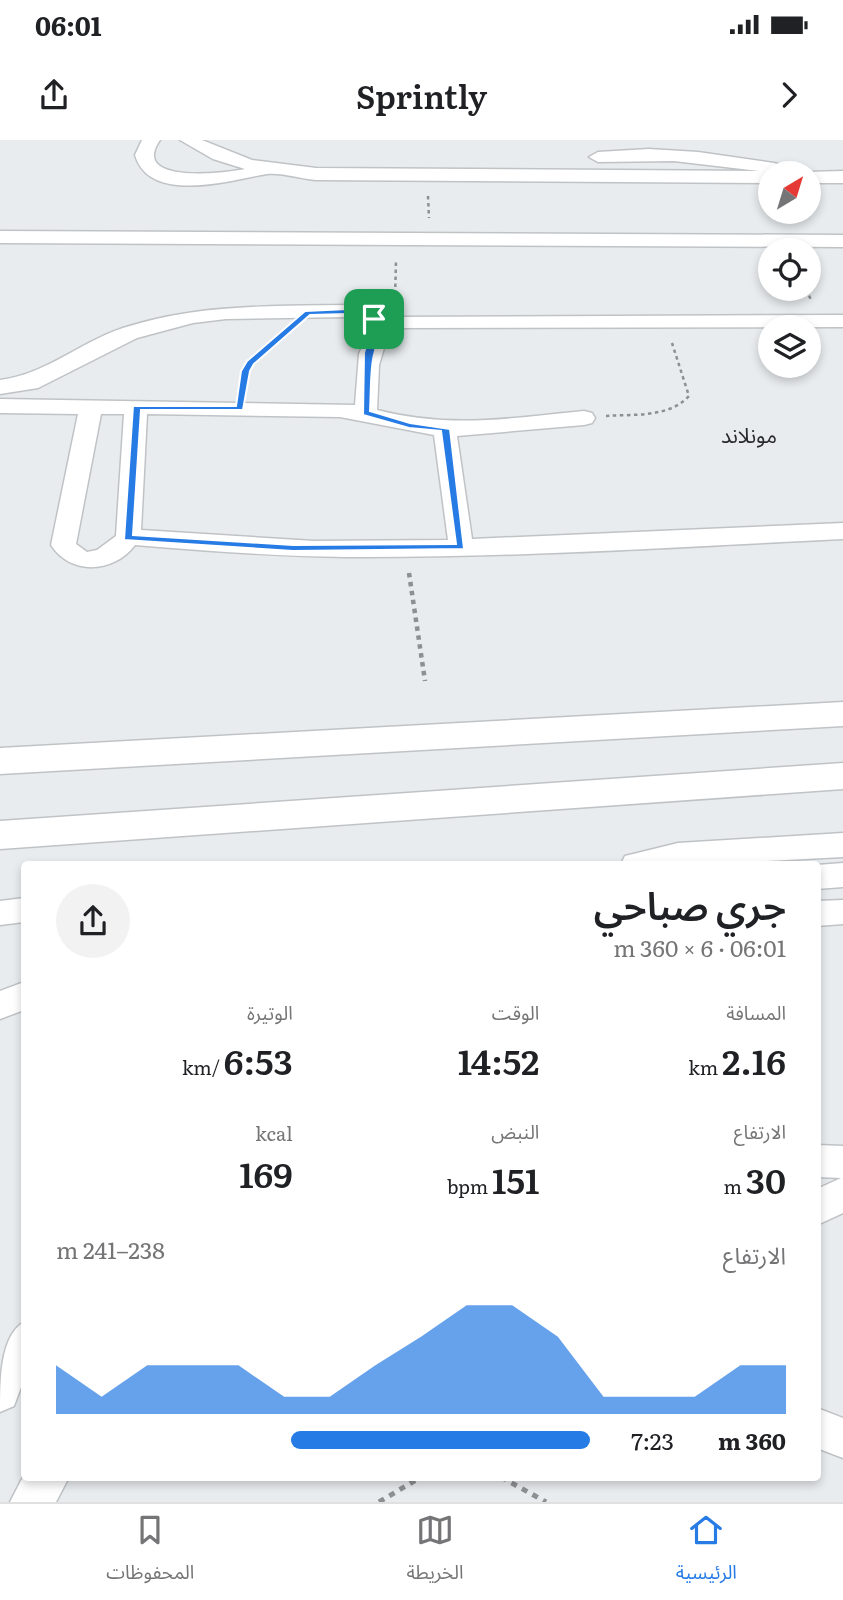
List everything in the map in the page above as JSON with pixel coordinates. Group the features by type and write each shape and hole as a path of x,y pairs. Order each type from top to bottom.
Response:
{"street":[{"path":"151,140 145,148 144,158 151,167 182,179 225,179 271,170"},
{"path":"189,140 224,158 271,170 316,174 501,173 758,177"},
{"path":"501,173 577,159 622,147 661,147 758,165"},
{"path":"622,147 627,175"},
{"path":"661,147 666,176"},
{"path":"821,176 843,177"},
{"path":"0,237 843,242"},
{"path":"0,387 46,378 102,345 160,323 226,313 348,311 389,322 843,321"},
{"path":"366,413 368,353 371,342 389,322"},
{"path":"0,406 340,410 366,413 409,425 445,429 584,418"},
{"path":"91,407 63,544 68,553 94,560 121,549 128,537 136,407"},
{"path":"445,429 461,547"},
{"path":"128,537 293,548 406,548 843,531"},
{"path":"0,761 843,714"},
{"path":"0,835 843,776"},
{"path":"650,861 678,855 843,845"},
{"path":"821,877 843,875"},
{"path":"0,913 21,910"},
{"path":"821,914 843,912"},
{"path":"0,1004 21,997"},
{"path":"821,1161 843,1161"},
{"path":"821,1206 843,1194"},
{"path":"821,1430 843,1438"},
{"path":"31,1502 45,1481"}],"path":[{"path":"389,322 397,256"},
{"path":"240,409 245,371 250,362 308,312"},
{"path":"584,418 671,410 686,402 689,397 666,322"},
{"path":"406,548 425,681"},
{"path":"379,1502 414,1481"},
{"path":"508,1481 546,1502"}],"district":[{"name":"مونلاند","path":"749,433"}],"route":[{"path":"348,311 374,319 384,321 371,342 368,353 366,413 409,425 445,429 461,547 293,548 128,537 136,407 240,409 245,371 250,362 308,312 348,311"}]}
